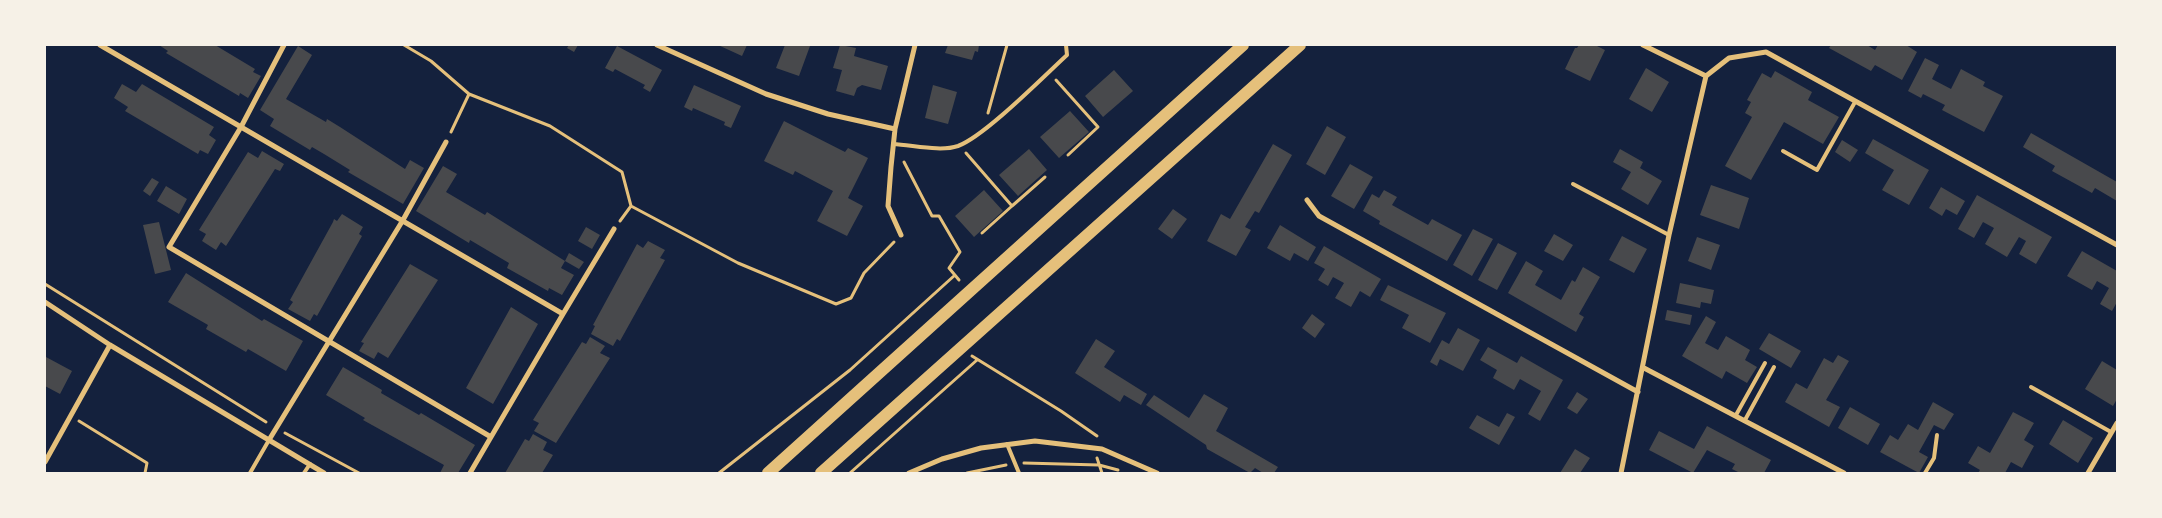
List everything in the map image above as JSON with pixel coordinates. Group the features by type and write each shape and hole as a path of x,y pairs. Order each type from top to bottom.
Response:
{"main road":[{"path":"768,473 1242,45"},
{"path":"821,473 1300,45"}],"street":[{"path":"100,45 563,314"},
{"path":"284,45 241,127 169,247 491,437"},
{"path":"657,45 766,94 828,114 895,129"},
{"path":"901,235 888,206 895,129 916,45"},
{"path":"1642,45 1706,76"},
{"path":"1621,473 1644,368 1669,235 1706,76 1729,58 1766,52 2117,245"},
{"path":"269,440 403,220 446,142"},
{"path":"1307,200 1318,216 1638,392"},
{"path":"470,473 614,229"},
{"path":"45,302 110,345 324,473"},
{"path":"45,462 110,345"},
{"path":"1644,368 1844,473"},
{"path":"2088,473 2117,423"},
{"path":"909,473 942,459 981,448 1035,441 1102,449 1157,473"}],"lane":[{"path":"894,144 944,148 959,146 983,131 1068,55 1066,45"},
{"path":"1783,151 1816,170 1855,102"},
{"path":"1573,184 1669,235"},
{"path":"1736,415 1765,363"},
{"path":"1745,420 1774,367"},
{"path":"2031,387 2111,432"},
{"path":"1925,473 1934,458 1937,435"},
{"path":"250,473 269,440"},
{"path":"1007,444 1019,473"},
{"path":"304,473 310,464"}],"path":[{"path":"404,45 431,61 469,94 550,126 622,172 631,206 738,263 836,304 851,298 864,273 901,235"},
{"path":"983,131 1007,45"},
{"path":"1049,72 1098,127 1068,155"},
{"path":"446,142 469,94"},
{"path":"959,146 1012,206"},
{"path":"982,233 1045,177"},
{"path":"614,229 631,206"},
{"path":"719,473 843,376 955,275"},
{"path":"45,284 276,428 359,473"},
{"path":"850,473 977,360"},
{"path":"70,416 147,462 145,473"},
{"path":"967,473 980,469 1030,462 1099,466 1122,471"}],"building":[{"path":"159,45 215,45 255,69 253,72 261,76 248,98 240,93 239,96 166,53 168,51"},
{"path":"569,45 578,45 574,52 567,48"},
{"path":"718,45 747,45 742,56"},
{"path":"785,45 810,46 799,76 776,68"},
{"path":"840,45 856,48 854,56 888,66 881,90 862,85 857,88 854,96 836,91 842,70 833,68"},
{"path":"948,45 979,45 978,52 975,51 972,60 945,53"},
{"path":"1579,45 1595,45 1605,50 1590,81 1565,69 1575,48"},
{"path":"1831,45 1867,45 1875,50 1878,45 1906,45 1917,52 1902,80 1875,65 1871,71 1829,48"},
{"path":"298,46 312,55 286,99 326,122 327,119 405,169 410,160 424,168 403,204 348,172 350,170 324,154 312,147 310,150 270,126 274,119 260,110"},
{"path":"617,46 662,70 650,92 643,88 645,85 615,69 613,72 605,68"},
{"path":"1925,58 1939,65 1932,79 1951,89 1961,69 1985,82 1983,86 2003,96 1984,132 1942,110 1945,105 1923,94 1921,98 1908,91"},
{"path":"1646,68 1669,82 1652,112 1629,99"},
{"path":"1114,70 1133,91 1103,117 1085,96"},
{"path":"1775,71 1812,92 1808,100 1839,117 1823,144 1784,122 1751,180 1725,166 1752,117 1745,113 1751,102 1747,100 1762,73 1771,78"},
{"path":"122,84 136,92 142,84 214,127 209,135 216,140 208,154 200,150 198,154 125,111 128,107 114,98"},
{"path":"694,85 741,106 731,128 724,125 725,122 693,108 692,111 684,107"},
{"path":"933,85 957,92 948,124 925,118"},
{"path":"1070,111 1089,132 1059,158 1040,137"},
{"path":"784,121 845,152 848,148 868,158 848,198 863,206 847,236 817,221 833,191 795,171 793,175 764,161"},
{"path":"1327,126 1346,137 1325,175 1306,164"},
{"path":"2031,133 2117,182 2117,201 2095,188 2092,193 2052,171 2055,166 2023,147"},
{"path":"1873,139 1929,170 1909,205 1882,190 1894,170 1865,153"},
{"path":"1842,140 1858,150 1850,162 1835,152"},
{"path":"1273,144 1292,155 1259,213 1255,211 1245,227 1251,230 1236,256 1207,241 1221,214 1230,219"},
{"path":"1029,149 1047,170 1018,196 999,175"},
{"path":"1620,149 1643,162 1640,168 1662,181 1648,205 1621,189 1631,172 1613,162"},
{"path":"262,151 284,164 280,171 275,169 226,246 221,242 216,250 202,241 206,234 199,230 248,152 258,158"},
{"path":"1350,164 1373,177 1354,209 1331,196"},
{"path":"443,166 457,174 446,192 485,215 487,212 565,261 561,268 574,275 562,295 549,288 548,291 507,268 509,263 470,240 469,243 416,211"},
{"path":"152,178 159,182 150,196 143,191"},
{"path":"1711,185 1749,198 1739,229 1700,215"},
{"path":"166,186 187,199 179,214 157,201"},
{"path":"1941,187 1965,201 1957,215 1946,209 1942,216 1929,208"},
{"path":"984,190 1003,211 974,237 955,216"},
{"path":"1384,190 1397,197 1392,205 1428,225 1432,219 1462,235 1447,261 1379,224 1380,221 1363,211 1372,194 1379,198"},
{"path":"1977,195 2052,237 2036,264 2019,254 2026,241 2019,237 2007,257 1985,244 1994,228 1983,222 1974,238 1958,229"},
{"path":"1173,209 1187,219 1172,239 1158,229"},
{"path":"342,214 363,227 359,234 362,236 317,316 314,314 310,321 288,309 293,302 290,300 334,219 337,221"},
{"path":"159,222 171,270 155,274 143,225"},
{"path":"1280,225 1316,247 1308,261 1294,253 1290,261 1267,248"},
{"path":"586,227 600,235 592,249 578,241"},
{"path":"1473,229 1493,239 1472,276 1453,265"},
{"path":"1554,234 1573,245 1563,261 1544,251"},
{"path":"1622,236 1647,249 1634,273 1609,260"},
{"path":"1697,237 1720,245 1711,270 1688,261"},
{"path":"648,241 665,250 660,258 665,260 620,341 617,339 613,346 591,334 595,326 593,325 637,244 643,248"},
{"path":"1498,243 1517,253 1497,290 1478,280"},
{"path":"1324,246 1381,279 1370,297 1360,291 1351,307 1335,298 1344,283 1333,277 1328,286 1318,280 1325,269 1314,263"},
{"path":"2082,251 2117,271 2117,302 2112,311 2100,304 2109,288 2097,281 2092,290 2067,276"},
{"path":"569,253 584,262 579,269 565,261"},
{"path":"1526,261 1543,271 1535,285 1561,300 1572,280 1575,282 1583,267 1600,277 1579,314 1584,317 1576,332 1508,293"},
{"path":"410,264 438,280 388,358 378,352 374,359 359,351 364,343 361,342"},
{"path":"186,273 262,321 264,319 303,341 286,371 248,349 246,352 206,329 208,325 168,302"},
{"path":"1680,283 1714,290 1711,304 1701,302 1700,308 1676,303"},
{"path":"1388,285 1446,313 1430,343 1402,328 1409,315 1380,300"},
{"path":"511,307 538,324 493,404 466,388"},
{"path":"1667,310 1692,315 1690,325 1665,320"},
{"path":"1312,314 1325,324 1315,338 1302,328"},
{"path":"1706,316 1716,322 1705,343 1718,350 1726,336 1750,350 1745,360 1757,367 1747,383 1726,371 1722,379 1682,356"},
{"path":"1458,328 1480,340 1463,371 1440,359 1437,366 1430,362 1442,340 1449,344"},
{"path":"1769,333 1801,351 1791,368 1759,349"},
{"path":"590,337 605,346 600,353 610,358 556,443 534,431 539,423 533,420 582,342 586,344"},
{"path":"1096,339 1115,351 1104,367 1147,394 1141,405 1124,395 1120,402 1075,373"},
{"path":"1488,347 1517,363 1521,356 1563,380 1540,421 1528,414 1541,391 1520,379 1514,390 1493,378 1497,370 1480,360"},
{"path":"1838,355 1849,361 1826,400 1840,407 1829,427 1785,402 1796,383 1807,389 1824,358 1833,363"},
{"path":"46,357 72,371 60,394 45,386"},
{"path":"2102,361 2117,370 2117,399 2113,406 2085,389"},
{"path":"343,367 382,390 381,393 419,415 421,413 475,445 458,473 440,473 444,465 363,420 365,418 326,395"},
{"path":"1577,392 1588,399 1577,414 1567,408"},
{"path":"1204,394 1228,408 1216,431 1278,467 1274,473 1263,473 1255,468 1250,473 1207,449 1206,445 1146,405 1154,395 1189,418"},
{"path":"1933,402 1954,414 1944,430 1934,425 1919,452 1928,457 1919,473 1880,452 1890,435 1898,440 1908,424 1918,430"},
{"path":"1850,407 1880,424 1868,445 1838,428"},
{"path":"2013,412 2034,423 2024,440 2034,446 2022,468 2011,462 2005,473 1978,473 1980,470 1968,463 1978,446 1990,453"},
{"path":"1507,413 1515,417 1499,445 1469,428 1477,415 1499,427"},
{"path":"2063,420 2093,438 2078,463 2049,444"},
{"path":"1707,426 1771,460 1764,473 1740,473 1732,469 1735,464 1707,450 1693,473 1649,450 1659,431 1694,449"},
{"path":"533,434 547,442 543,450 553,455 542,473 505,473 525,439 529,441"},
{"path":"1575,449 1590,458 1580,473 1560,473"}]}
